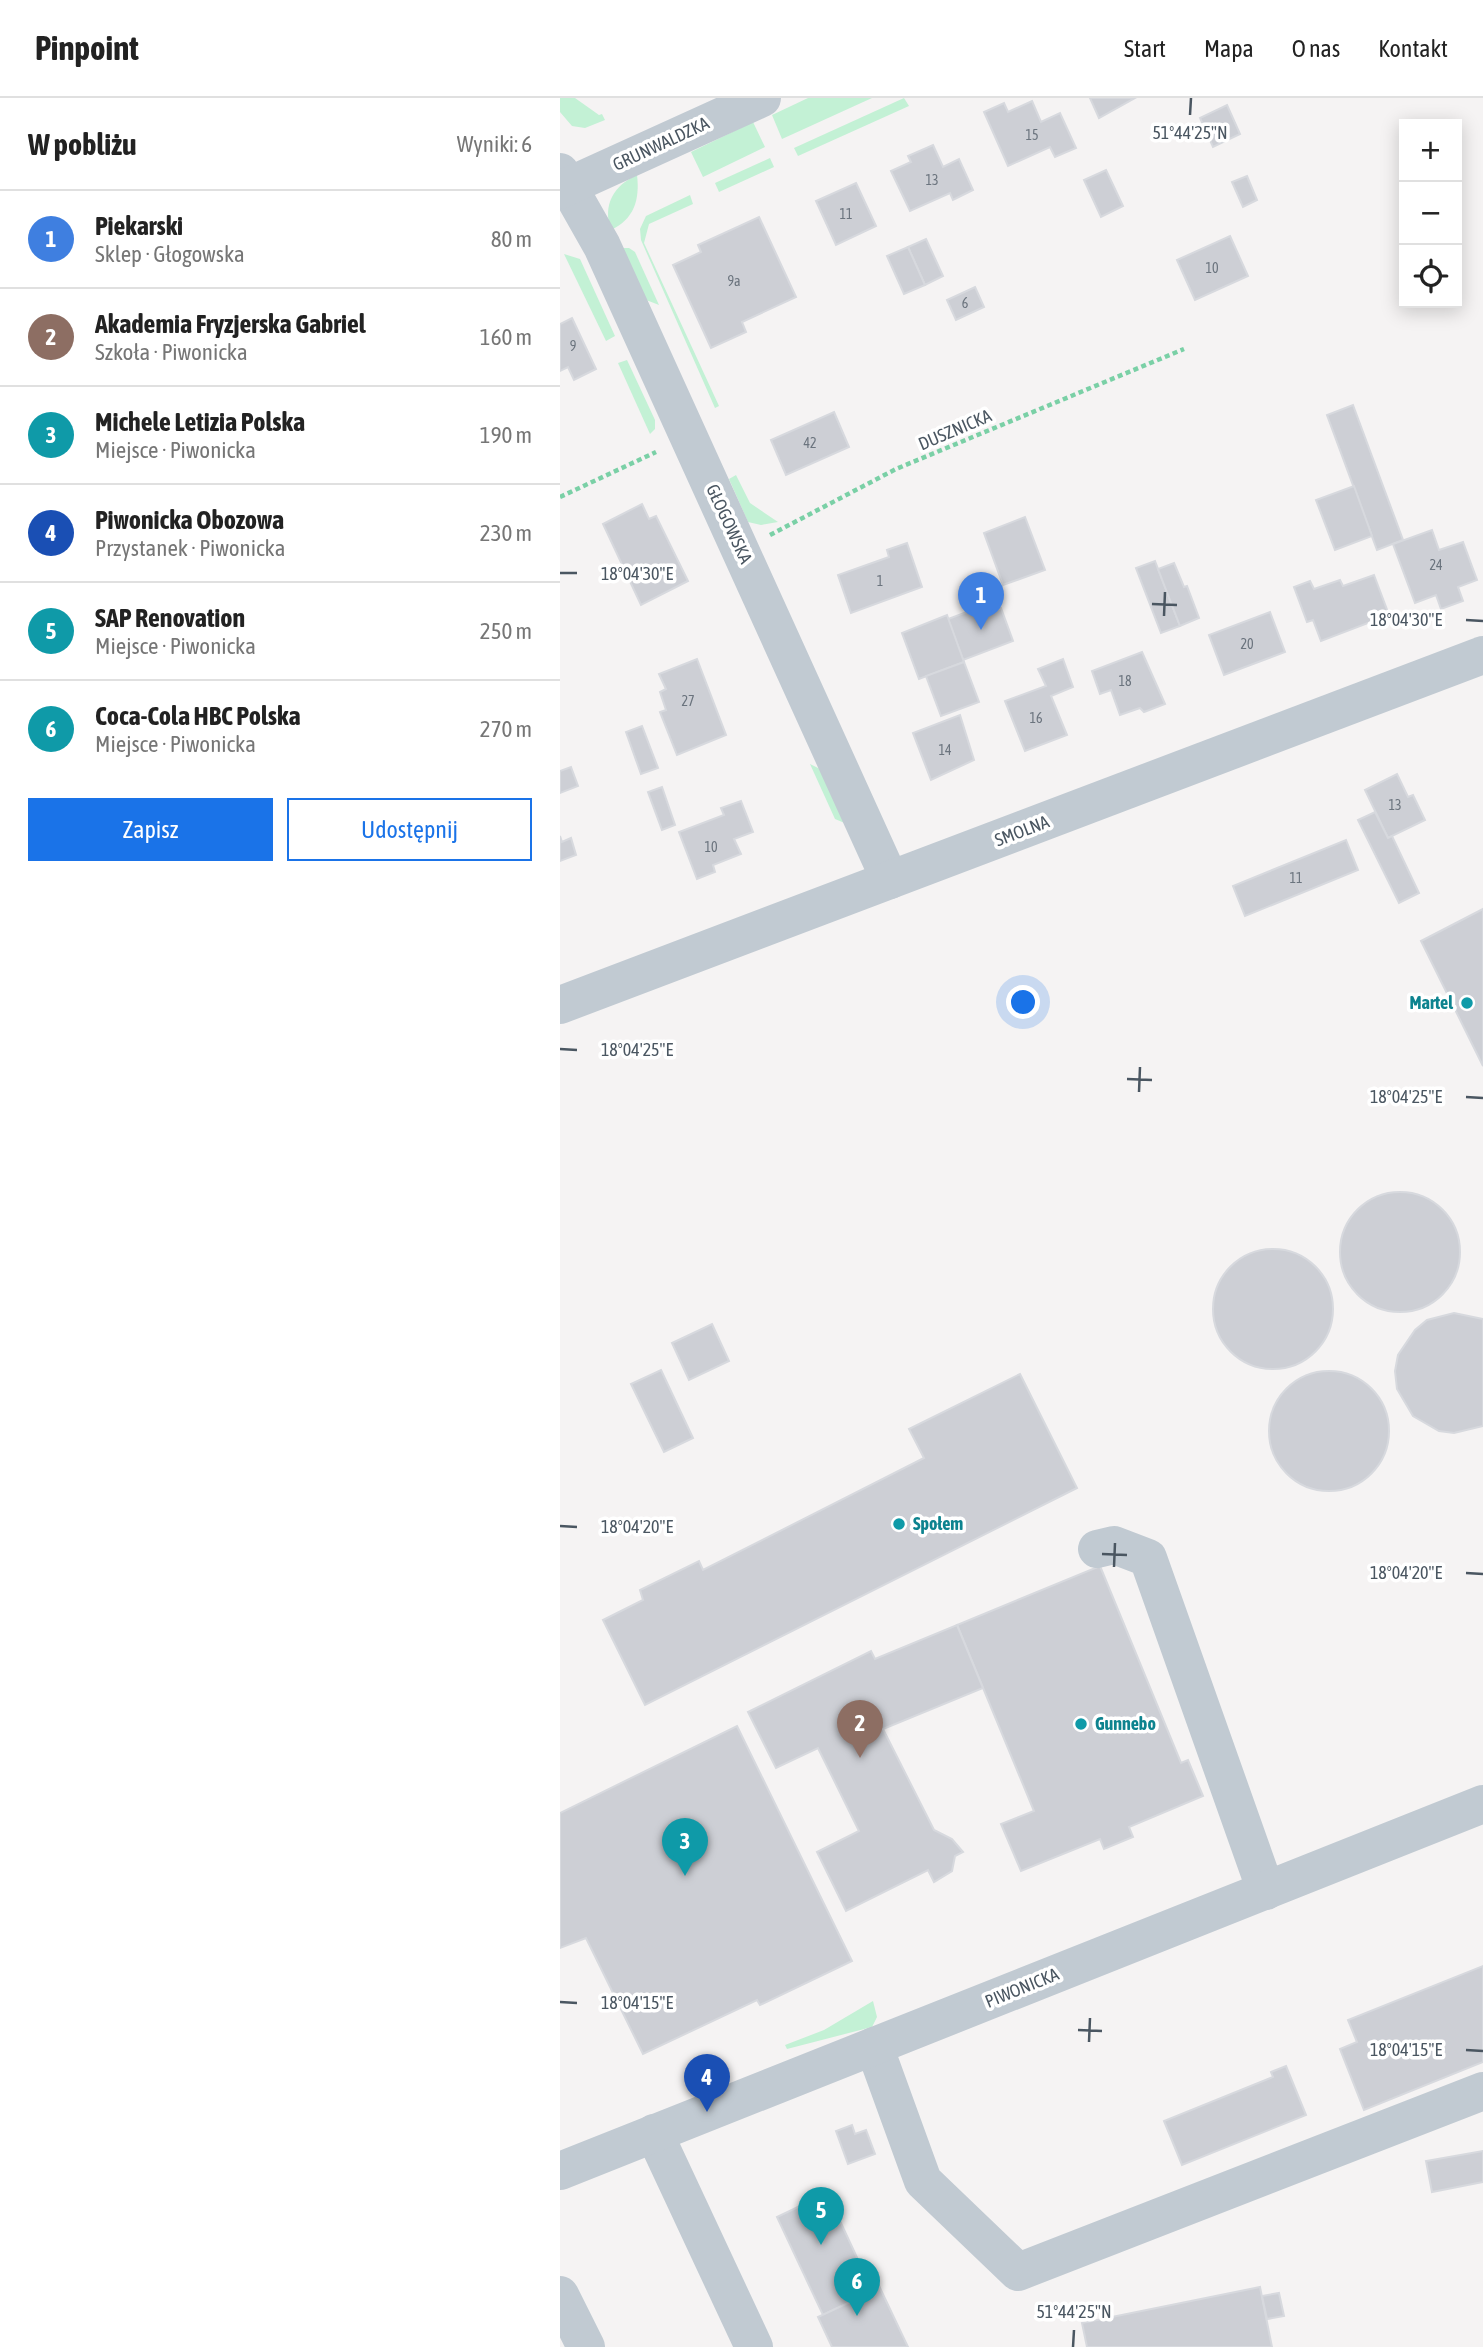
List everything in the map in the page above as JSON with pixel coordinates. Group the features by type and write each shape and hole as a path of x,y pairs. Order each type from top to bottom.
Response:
{"street":[{"name":"GRUNWALDZKA","path":"563,183 762,98"},
{"name":"GŁOGOWSKA","path":"563,183 602,246 890,880"},
{"name":"SMOLNA","path":"560,1005 1483,655"},
{"path":"1097,1549 1114,1545 1148,1558 1266,1891"},
{"name":"PIWONICKA","path":"560,2171 1483,1804"},
{"path":"874,2046 923,2181 1018,2272 1483,2091"},
{"path":"654,2133 754,2347"},
{"path":"560,2295 586,2347"}],"path":[{"name":"DUSZNICKA","path":"742,550 896,469 1184,349"},
{"path":"560,497 688,438"}],"green space":[{"path":"560,98 575,98 599,115 602,114 605,120 585,128 572,126 560,112"},
{"path":"808,98 872,98 782,139 772,115"},
{"path":"904,98 909,106 798,156 794,148"},
{"path":"753,122 765,147 703,177 691,152"},
{"path":"770,158 774,167 719,192 715,183"},
{"path":"637,175 634,208 619,226 611,230 608,212 612,197 622,184"},
{"path":"690,195 693,204 649,224 644,243 719,406 715,408 641,240 640,229 646,216"},
{"path":"622,248 635,252 659,305 641,298"},
{"path":"564,254 580,259 615,336 606,341"},
{"path":"627,360 655,420 655,429 650,434 618,363"},
{"path":"736,475 750,503 778,522 761,525 748,522 729,479"},
{"path":"810,764 828,773 847,824 835,819"},
{"path":"873,2001 877,2017 872,2027 787,2049 785,2045 824,2030"}],"building":[{"path":"1090,98 1135,98 1099,118"},
{"path":"1032,101 1041,122 1060,113 1076,148 1055,157 1050,147 1008,166 984,112 1004,103 1008,112"},
{"path":"1227,105 1240,134 1213,147 1200,118"},
{"path":"933,145 943,167 959,159 973,190 953,200 950,193 910,211 891,171 911,162 908,156"},
{"path":"1106,170 1123,206 1101,217 1084,180"},
{"path":"1247,176 1257,200 1243,207 1232,182"},
{"path":"856,183 876,226 836,245 816,201"},
{"path":"759,217 796,297 742,322 746,332 711,348 673,265 701,252 698,245"},
{"path":"1230,236 1248,276 1195,300 1177,260"},
{"path":"926,239 943,276 925,285 908,247"},
{"path":"908,247 925,285 904,294 887,256"},
{"path":"975,287 984,307 956,320 947,300"},
{"path":"572,318 596,369 574,380 568,367 560,371 560,324"},
{"path":"1353,405 1403,540 1377,550 1327,415"},
{"path":"834,412 849,447 786,475 771,440"},
{"path":"1354,486 1372,536 1335,550 1316,500"},
{"path":"642,504 649,519 656,516 688,581 641,605 603,524"},
{"path":"1025,517 1045,570 1003,585 984,533"},
{"path":"1432,530 1439,550 1463,542 1477,580 1458,587 1463,601 1441,609 1436,595 1415,603 1393,544"},
{"path":"907,543 922,587 851,613 838,575 889,557 887,550"},
{"path":"1155,561 1180,626 1161,633 1136,568"},
{"path":"1174,563 1184,587 1187,586 1199,618 1180,626 1158,569"},
{"path":"1374,575 1389,615 1321,641 1313,620 1307,622 1294,587 1310,581 1314,589 1340,580 1343,586"},
{"path":"980,607 983,615 1001,608 1013,641 963,660 948,619"},
{"path":"1270,612 1285,652 1224,675 1209,635"},
{"path":"947,615 964,662 919,679 902,633"},
{"path":"1142,652 1165,704 1144,712 1140,708 1120,715 1111,690 1100,694 1092,671"},
{"path":"697,659 726,735 677,755 660,712 666,710 660,692 666,689 659,674"},
{"path":"1063,659 1073,687 1051,696 1067,735 1025,751 1005,701 1046,686 1038,669"},
{"path":"964,662 979,702 941,716 926,676"},
{"path":"960,715 974,760 931,780 913,733"},
{"path":"642,726 658,768 641,774 626,732"},
{"path":"571,767 578,786 560,793 560,771"},
{"path":"1397,774 1408,797 1413,795 1425,820 1388,838 1365,790"},
{"path":"662,787 675,825 662,830 648,792"},
{"path":"741,801 753,832 734,839 741,854 713,865 715,872 697,879 679,832 724,815 721,808"},
{"path":"1375,812 1388,838 1392,836 1419,893 1399,903 1358,820"},
{"path":"560,836 562,842 571,838 576,855 560,861"},
{"path":"1346,840 1358,870 1245,916 1233,886"},
{"name":"Martel","path":"1483,909 1483,1066 1421,941"},
{"path":"1400,1192 1423,1197 1442,1210 1455,1229 1460,1252 1455,1275 1442,1294 1423,1307 1400,1312 1377,1307 1358,1294 1345,1275 1340,1252 1345,1229 1358,1210 1377,1197"},
{"path":"1273,1249 1296,1254 1315,1267 1328,1286 1333,1309 1328,1332 1315,1351 1296,1364 1273,1369 1250,1364 1231,1351 1218,1332 1213,1309 1218,1286 1231,1267 1250,1254"},
{"path":"1454,1313 1483,1319 1483,1426 1454,1433 1439,1431 1413,1416 1397,1389 1395,1371 1398,1355 1415,1330 1427,1320"},
{"path":"712,1324 729,1361 689,1380 672,1343"},
{"path":"661,1370 693,1438 664,1452 631,1384"},
{"path":"1329,1371 1352,1376 1371,1389 1384,1408 1389,1431 1384,1454 1371,1473 1352,1486 1329,1491 1306,1486 1287,1473 1274,1454 1269,1431 1274,1408 1287,1389 1306,1376"},
{"name":"Społem","path":"1020,1374 1077,1488 645,1705 603,1620 643,1600 640,1590 699,1561 703,1570 924,1458 909,1429"},
{"name":"Gunnebo","path":"1100,1566 1181,1763 1188,1760 1203,1796 1129,1827 1133,1837 1104,1849 1100,1839 1021,1871 1001,1824 1034,1811 957,1625"},
{"path":"957,1625 983,1688 883,1729 934,1830 952,1839 963,1852 955,1856 952,1871 934,1882 928,1870 846,1911 817,1852 859,1831 818,1748 776,1768 748,1712 871,1651 875,1659"},
{"path":"737,1726 852,1961 760,2005 757,2000 643,2054 586,1938 560,1948 560,1813"},
{"path":"1483,1966 1483,2062 1364,2110 1340,2049 1357,2042 1348,2020"},
{"path":"1286,2066 1306,2115 1182,2165 1164,2121 1273,2077 1271,2072"},
{"path":"852,2125 855,2134 866,2130 875,2154 848,2164 836,2131"},
{"path":"1483,2151 1483,2182 1432,2192 1426,2161"},
{"path":"827,2193 866,2277 874,2273 880,2288 823,2315 777,2217"},
{"path":"1260,2287 1272,2347 1087,2347 1082,2323"},
{"path":"880,2288 908,2347 832,2347 818,2317"},
{"path":"1279,2293 1284,2316 1267,2319 1262,2296"}],"place":[{"name":"Piekarski","path":"981,630"},
{"name":"Martel","path":"1467,1003"},
{"name":"Społem","path":"899,1524"},
{"name":"Gunnebo","path":"1081,1724"},
{"name":"Akademia Fryzjerska Gabriel","path":"860,1758"},
{"name":"Michele Letizia Polska","path":"685,1876"},
{"name":"Piwonicka Obozowa","path":"707,2112"},
{"name":"SAP Renovation","path":"821,2245"},
{"name":"Coca-Cola HBC Polska","path":"857,2316"}]}
